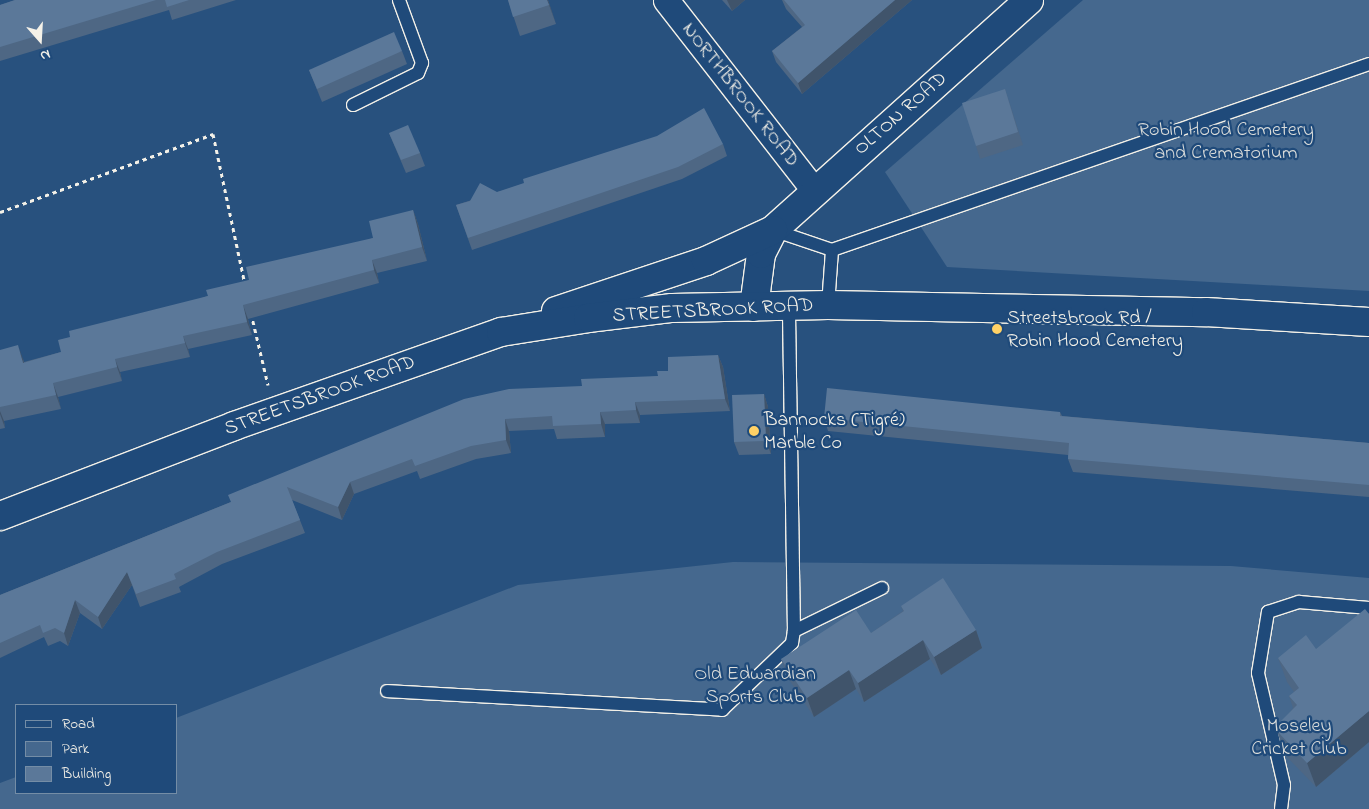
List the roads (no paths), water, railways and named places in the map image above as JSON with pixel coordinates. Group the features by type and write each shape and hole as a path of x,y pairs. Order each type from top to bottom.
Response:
{"main road":[{"name":"OLTON ROAD","path":"501,332 706,260 773,230 814,190 1029,0"},
{"name":"OLTON ROAD","path":"754,307 762,254 773,230"},
{"name":"STREETSBROOK ROAD","path":"0,516 274,412 501,332 672,308 828,305 1206,312 1369,322"}],"street":[{"name":"NORTHBROOK ROAD","path":"666,0 814,190"}],"lane":[{"path":"353,105 418,73 422,64 398,0"},
{"path":"773,230 832,250 1369,64"},
{"path":"828,305 832,250"},
{"path":"387,691 722,710 792,643 794,631 789,306"},
{"path":"794,631 882,588"},
{"path":"1281,809 1284,785 1258,673 1268,612 1299,602 1369,608"}],"place":[{"name":"Streetsbrook Rd / Robin Hood Cemetery","path":"997,329"},
{"name":"Bannocks (Tigré) Marble Co","path":"754,431"}],"park label":[{"name":"Robin Hood Cemetery and Crematorium","path":"1226,142"},
{"name":"Old Edwardian Sports Club","path":"755,686"},
{"name":"Moseley Cricket Club","path":"1299,738"}]}
